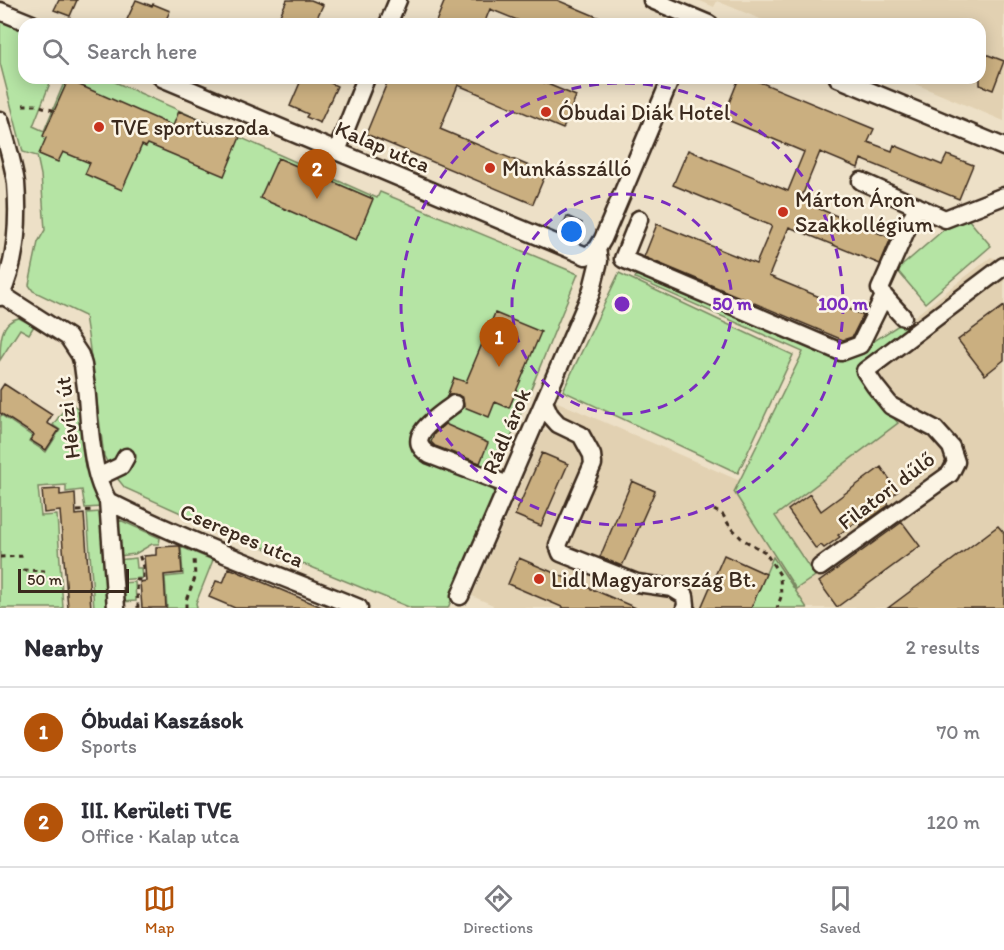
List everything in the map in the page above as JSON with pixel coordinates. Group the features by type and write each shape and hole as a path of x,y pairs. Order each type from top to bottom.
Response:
{"street":[{"path":"390,18 398,0"},
{"path":"662,2 692,18"},
{"path":"0,10 18,18"},
{"name":"Kalap utca","path":"176,84 591,253"},
{"path":"337,151 364,84"},
{"name":"Rádl árok","path":"460,596 591,293 599,261 591,253 603,239 668,84"},
{"path":"852,84 1004,147"},
{"name":"Hévízi út","path":"0,120 15,182 16,214 13,263 1,296 68,337 80,355 93,459 104,493 103,505 116,608"},
{"path":"861,181 945,219 1004,196"},
{"path":"903,317 880,289 917,206"},
{"path":"639,219 623,259 841,352 860,345 884,296"},
{"name":"Filatori dűlő","path":"820,567 950,474 956,462 951,447 935,429 891,406 865,370 1004,266"},
{"path":"544,402 550,415 558,424 581,435 592,455 593,464 558,545 561,553 637,583 672,588 685,596 685,608"},
{"path":"454,404 426,425 420,437 421,447 430,455 508,484"},
{"path":"98,477 121,466 126,457"},
{"name":"Cserepes utca","path":"103,505 134,514 359,608"}],"path":[{"path":"23,105 37,105 55,111"},
{"path":"77,511 103,505"},
{"path":"714,510 723,515 742,539 765,552 780,575 781,597 777,608"},
{"path":"186,608 186,600 195,578 193,540"},
{"path":"138,608 137,580 143,580 143,567 139,554"},
{"path":"0,556 27,556"},
{"path":"23,570 45,571"}],"shaded area":[{"path":"698,0 1004,0 1004,121 915,84 986,84 986,18 758,18 717,1 714,7"},
{"path":"991,257 1004,262 1004,608 492,608 493,605 472,596 544,430 553,433 558,424 563,411 555,407 553,400 745,483 849,367"}],"green space":[{"path":"0,20 18,28 18,84 50,84 33,126 44,131 64,84 120,84 377,198 380,192 578,274 489,488 497,492 448,608 411,608 125,488 113,473 104,456 85,316 33,291 29,285 38,242 45,230 41,175 37,156 23,152 0,63"},
{"path":"963,213 991,246 925,303 897,270"},
{"path":"639,270 842,362 908,319 913,326 864,382 898,423 775,516 815,576 796,589 734,492 803,352 635,278"},
{"path":"619,273 793,355 738,473 563,391"},
{"path":"19,318 34,326 29,334 20,329 0,360 2,334 8,323"},
{"path":"69,402 80,410 86,469 101,507 85,508 82,490 66,492 66,485 38,487 41,516 57,515 63,608 0,608 0,417 1,415 32,436 29,441 46,452 60,430 53,425"},
{"path":"100,512 107,608 94,608 87,513"},
{"path":"120,520 160,538 159,544 152,544 135,554 119,556 116,529"},
{"path":"181,547 213,560 196,603 197,608 167,608 165,577 183,575"},
{"path":"773,557 807,608 751,608"},
{"path":"136,558 137,568 141,568 142,578 119,580 118,560"},
{"path":"135,582 136,601 121,602 120,583"}],"building":[{"path":"59,0 77,0 70,16 54,10"},
{"path":"136,0 170,11 167,18 128,18"},
{"path":"287,0 311,0 323,5 317,18 279,18"},
{"path":"445,0 557,0 600,18 512,18 490,9 486,18 438,18"},
{"path":"986,54 1004,61 993,90 980,85 986,84"},
{"name":"TVE sportuszoda","path":"66,84 77,84 173,126 179,111 240,137 224,176 148,144 146,147 142,145 122,190 85,174 90,163 63,152 58,162 39,154 46,138 43,136"},
{"path":"299,84 337,86 320,123 306,117 308,114 290,106"},
{"path":"387,84 547,84 576,96 563,129 458,85 440,129 546,173 533,204 366,134"},
{"name":"Márton Áron Szakkollégium","path":"737,84 765,84 874,129 868,142 892,151 894,145 942,165 947,155 973,165 959,199 861,159 858,168 820,152 800,201 891,238 880,264 789,227 769,276 863,315 852,337 843,340 644,257 657,224 756,264 772,226 673,185 688,150 788,191 804,152 723,118"},
{"path":"278,158 373,199 356,240 260,198"},
{"path":"567,216 582,223 577,236 561,229"},
{"path":"1004,306 1004,360 985,375 958,340"},
{"path":"495,313 541,332 509,408 495,402 489,417 464,407 463,398 458,395 447,396 454,378 466,382"},
{"path":"4,384 52,415 47,423 59,430 46,450 30,440 34,435 0,413 0,390"},
{"path":"445,424 488,443 480,463 435,446 431,442 434,434"},
{"path":"542,453 568,464 541,526 515,515"},
{"path":"881,467 898,491 886,500 889,505 861,525 858,521 824,548 821,545 816,549 788,510 810,494 821,511"},
{"path":"632,481 655,491 622,566 600,557"},
{"path":"60,489 60,495 75,493 76,515 84,514 91,608 68,608 60,511 44,513 42,490"},
{"path":"902,522 920,546 837,607 819,582"},
{"path":"998,526 1004,533 1004,608 888,608"},
{"path":"180,546 182,573 164,575 166,608 142,608 140,582 146,581 144,556 156,555 156,547"},
{"path":"724,555 766,574 751,608 701,608"},
{"name":"Lidl Magyarország Bt.","path":"519,558 636,608 564,608 508,584"},
{"path":"229,568 324,608 235,608 209,597 216,581 223,583"}],"place":[{"name":"Óbudai Diák Hotel","path":"546,112"},
{"name":"TVE sportuszoda","path":"99,127"},
{"name":"Munkásszálló","path":"490,168"},
{"name":"III. Kerületi TVE","path":"317,199"},
{"name":"Márton Áron Szakkollégium","path":"783,212"},
{"name":"Óbudai Kaszások","path":"499,367"},
{"name":"Lidl Magyarország Bt.","path":"539,579"}]}
